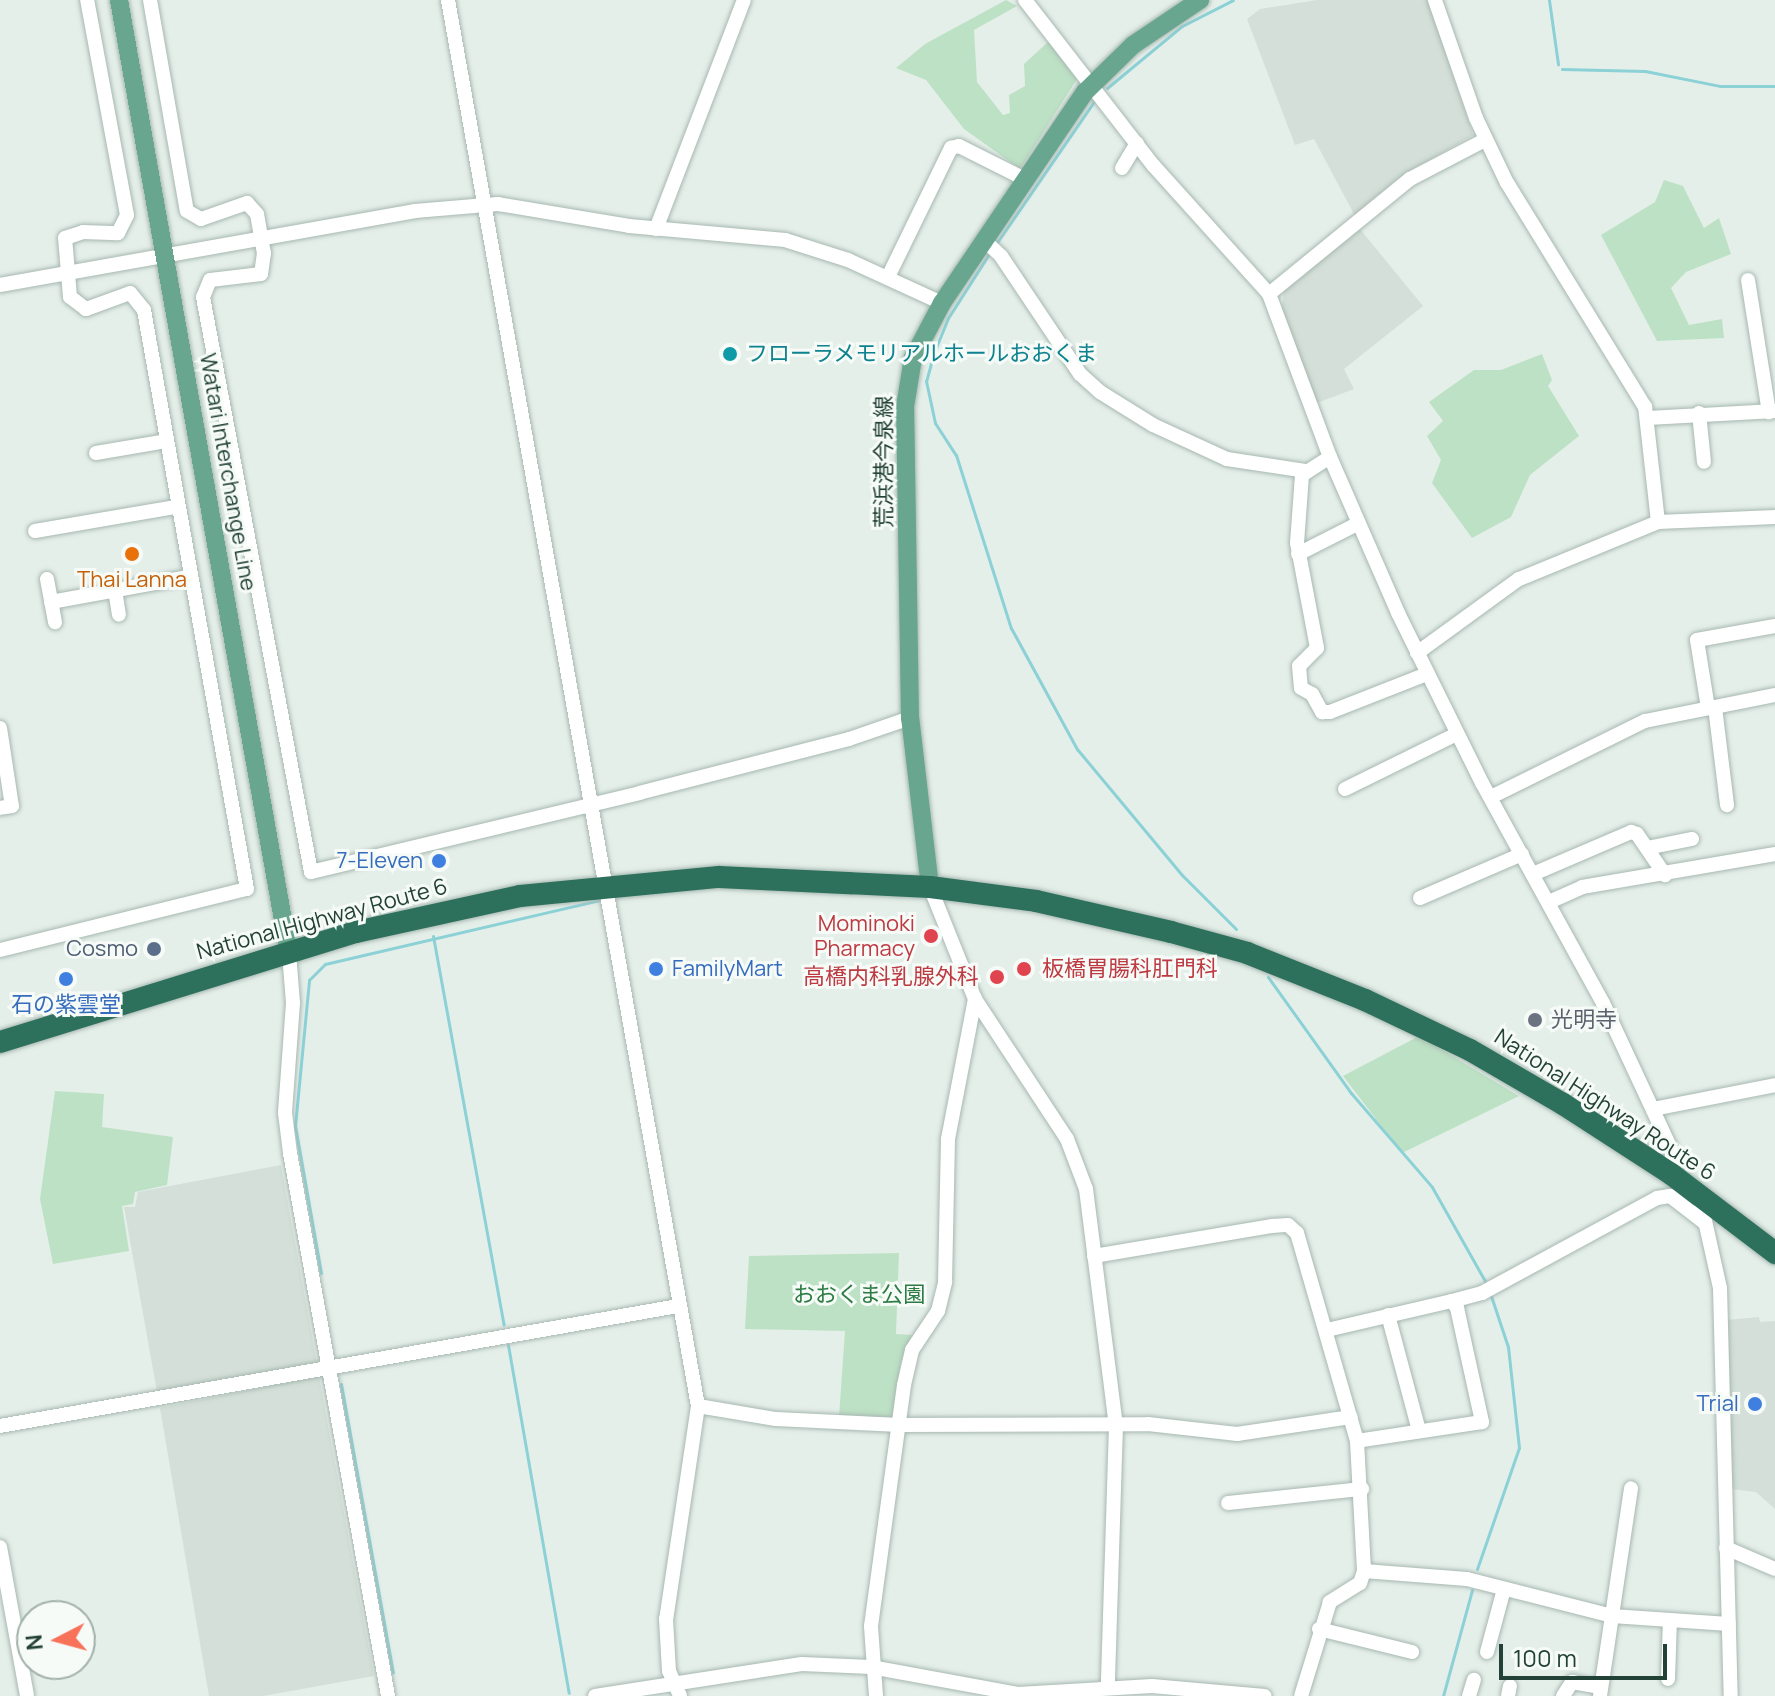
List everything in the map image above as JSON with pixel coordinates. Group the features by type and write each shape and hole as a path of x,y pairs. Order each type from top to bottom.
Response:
{"highway":[{"name":"National Highway Route 6","path":"0,1042 289,953 443,912 606,885 758,877 930,887 1096,914 1247,953 1365,1000 1470,1050 1671,1174 1775,1253"}],"main road":[{"name":"Watari Interchange Line","path":"119,0 289,953"},
{"name":"荒浜港今泉線","path":"930,887 910,718 905,407 913,358 942,303 1092,85 1133,45 1200,0"}],"street":[{"path":"0,950 247,889 141,301 130,293 93,309 81,308 70,297 65,238 83,232 118,233 127,215 87,0"},
{"path":"150,0 187,211 201,219 247,203 257,214 262,239 261,274 210,280 203,297 306,865 317,873 849,739 910,718"},
{"path":"448,0 698,1406 666,1619 666,1655 677,1689"},
{"path":"656,229 744,0"},
{"path":"1025,0 1137,143 1269,294 1330,457 1417,653 1457,734 1549,902 1653,1109 1672,1151 1671,1174"},
{"path":"1435,0 1485,140 1648,418 1658,522"},
{"path":"1269,294 1410,179 1485,140"},
{"path":"1122,168 1137,143"},
{"path":"888,277 951,148 959,146 1025,179"},
{"path":"0,285 483,204 656,229 785,240 888,277 942,303"},
{"path":"985,241 1001,256 1080,374 1100,392 1153,425 1227,459 1305,471 1330,457"},
{"path":"1648,418 1772,411 1748,280"},
{"path":"1699,413 1704,462"},
{"path":"96,453 166,441"},
{"path":"1305,471 1298,554 1317,648 1297,672 1301,688 1312,694 1322,712 1339,711 1427,674"},
{"path":"35,531 176,507"},
{"path":"1417,653 1519,579 1658,522 1775,517"},
{"path":"1298,554 1359,523"},
{"path":"51,602 189,577"},
{"path":"47,579 55,622"},
{"path":"115,590 119,615"},
{"path":"1727,805 1697,640 1775,626"},
{"path":"1491,797 1645,721 1775,695"},
{"path":"0,732 12,806 0,808"},
{"path":"1345,789 1457,734"},
{"path":"1533,874 1622,834 1637,834 1665,875"},
{"path":"1647,848 1692,839"},
{"path":"1420,898 1522,854"},
{"path":"1549,902 1582,887 1775,854"},
{"path":"930,887 975,999 1067,1139 1086,1189 1116,1425 1108,1686"},
{"path":"289,953 293,1003 285,1113 388,1696"},
{"path":"876,1696 871,1667 871,1626 899,1425 912,1350 938,1311 945,1282 948,1139 975,999"},
{"path":"1653,1109 1775,1085"},
{"path":"1699,1194 1720,1288 1731,1696"},
{"path":"1327,1330 1482,1293 1657,1198 1670,1196 1707,1224"},
{"path":"1094,1256 1288,1225 1297,1233 1357,1441 1362,1489 1364,1571 1360,1583 1330,1602 1319,1629 1301,1696"},
{"path":"1357,1441 1482,1422 1452,1301"},
{"path":"0,1426 678,1306"},
{"path":"1388,1315 1419,1431"},
{"path":"698,1406 776,1419 899,1425 1116,1425 1237,1434 1351,1417"},
{"path":"1563,1696 1572,1682 1600,1691 1631,1488"},
{"path":"1228,1503 1362,1489"},
{"path":"0,1547 27,1696"},
{"path":"1726,1548 1775,1569"},
{"path":"1364,1571 1467,1579 1612,1616 1729,1624"},
{"path":"1487,1652 1504,1589"},
{"path":"1668,1679 1670,1620"},
{"path":"1319,1629 1412,1652"},
{"path":"595,1696 677,1689 802,1664 871,1667 995,1692 1108,1686 1204,1687 1265,1696"},
{"path":"1469,1696 1474,1680"}],"shaded area":[{"path":"1317,0 1428,0 1473,135 1400,177 1355,216 1314,139 1295,145 1247,19 1260,9"},
{"path":"1360,229 1423,306 1344,369 1354,389 1317,403 1282,308 1284,291"},
{"path":"281,1165 317,1363 157,1392 124,1207 135,1207 138,1192"},
{"name":"Trial","path":"1759,1317 1760,1322 1775,1321 1775,1509 1756,1492 1731,1489 1726,1320"},
{"path":"319,1376 374,1676 263,1696 209,1696 160,1408"}],"green space":[{"path":"1006,0 1017,6 974,30 977,82 1003,115 1010,113 1009,95 1025,86 1024,64 1049,41 1077,79 1020,169 964,129 926,80 896,68 925,44"},
{"path":"1664,180 1683,186 1704,228 1719,218 1731,254 1686,272 1671,288 1689,325 1722,319 1724,338 1657,341 1601,235 1655,202"},
{"path":"1542,354 1552,380 1548,386 1579,436 1530,475 1511,517 1472,538 1432,483 1441,460 1427,436 1443,421 1429,402 1474,370 1501,370"},
{"path":"1419,1036 1519,1096 1402,1153 1343,1076"},
{"path":"55,1091 104,1094 102,1127 173,1137 167,1185 135,1192 133,1204 122,1206 129,1251 53,1264 40,1199"},
{"name":"おおくま公園","path":"899,1253 896,1334 912,1335 901,1361 892,1417 839,1417 845,1331 745,1329 749,1256"}],"waterway":[{"path":"1107,88 1182,26 1233,0"},
{"path":"1549,0 1558,64"},
{"path":"1562,69 1645,71 1720,86 1775,86"},
{"path":"996,244 1095,100"},
{"path":"989,254 948,318 934,352 926,381 935,423 956,455 1011,628 1077,749 1183,876 1236,929"},
{"path":"321,1273 295,1126 309,980 325,964 601,900"},
{"path":"433,936 504,1325"},
{"path":"1268,977 1351,1093 1432,1187 1485,1281"},
{"path":"1477,1569 1519,1448 1508,1347 1491,1296"},
{"path":"508,1345 569,1693"},
{"path":"341,1384 393,1672"},
{"path":"1443,1696 1472,1590"}],"place":[{"name":"フローラメモリアルホールおおくま","path":"730,354"},
{"name":"Thai Lanna","path":"132,554"},
{"name":"7-Eleven","path":"439,861"},
{"name":"Mominoki Pharmacy","path":"931,936"},
{"name":"Cosmo","path":"154,949"},
{"name":"FamilyMart","path":"656,969"},
{"name":"板橋胃腸科肛門科","path":"1024,969"},
{"name":"高橋内科乳腺外科","path":"997,977"},
{"name":"石の紫雲堂","path":"66,979"},
{"name":"光明寺","path":"1535,1020"},
{"name":"Trial","path":"1755,1404"}]}
